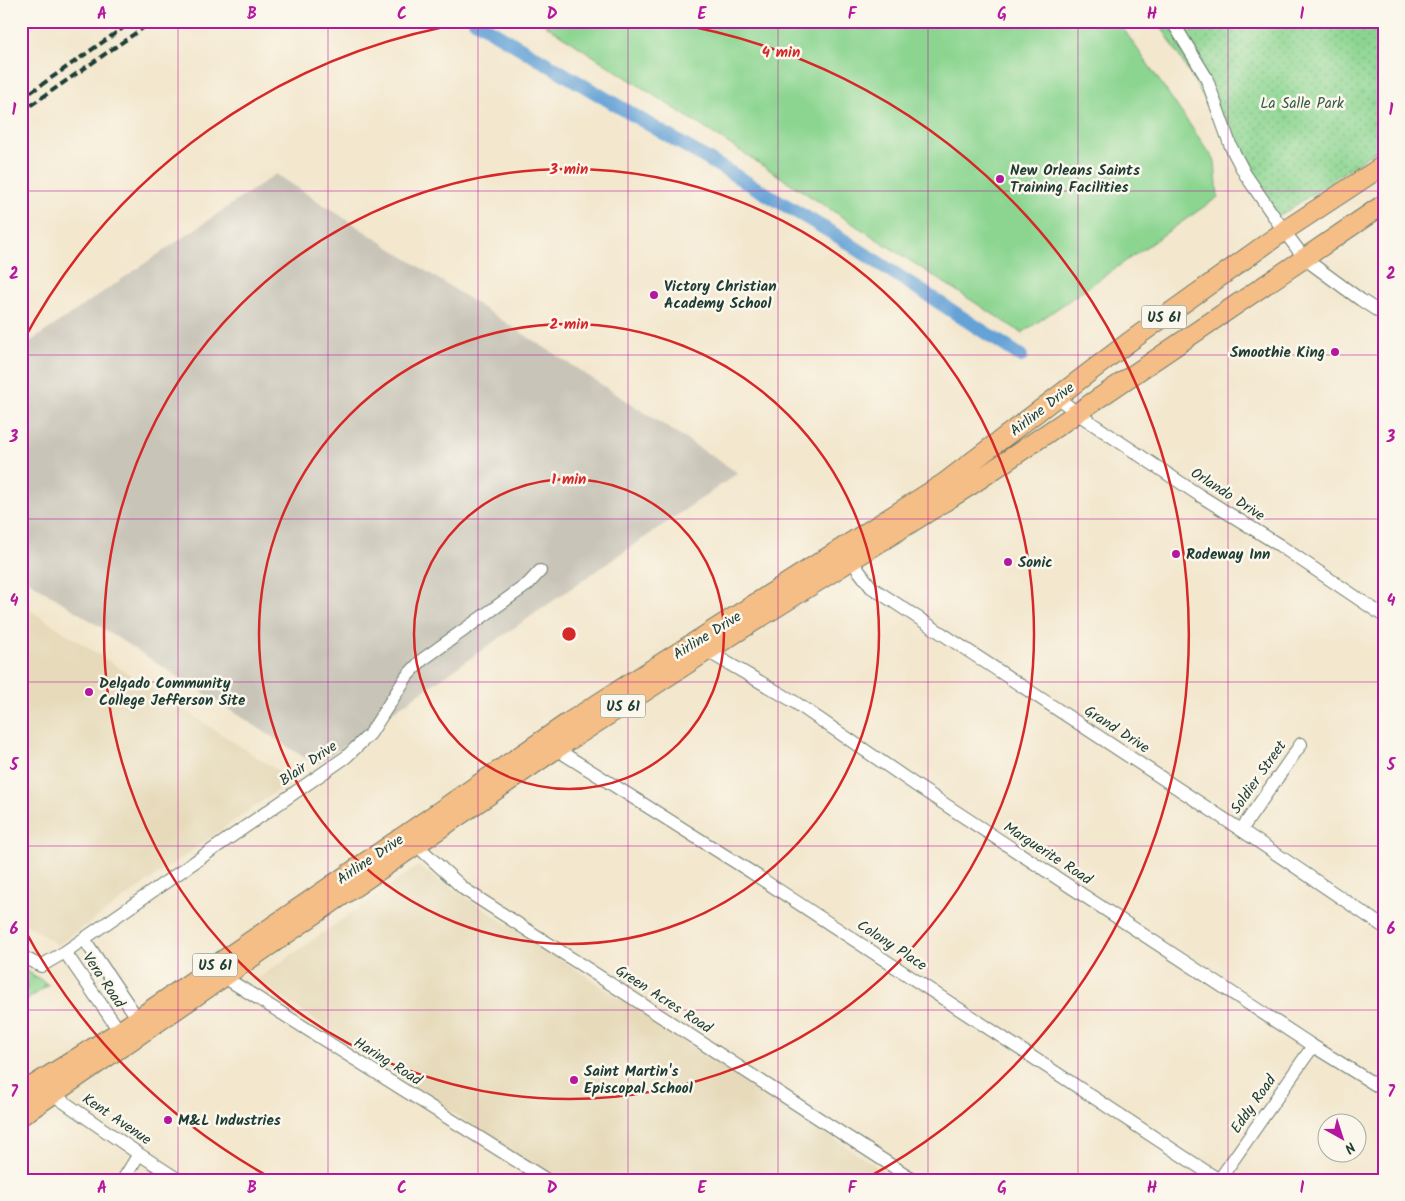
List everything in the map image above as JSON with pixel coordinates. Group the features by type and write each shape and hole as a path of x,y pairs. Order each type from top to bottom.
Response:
{"highway":[{"name":"Airline Drive","path":"847,554 997,444 1129,342 1284,231 1384,165"},
{"name":"Airline Drive","path":"21,1116 46,1088 124,1038 552,743 847,554 971,485 1384,204"},
{"name":"Airline Drive","path":"21,1093 46,1088"}],"street":[{"path":"1172,21 1206,77 1231,147 1245,174 1284,231 1305,259 1384,315"},
{"name":"Orlando Drive","path":"1057,397 1078,414 1384,616"},
{"name":"Grand Drive","path":"847,554 871,587 1384,926"},
{"name":"Blair Drive","path":"65,952 346,757 362,744 370,734 407,676 422,660 528,584 540,571"},
{"name":"Marguerite Road","path":"702,646 793,701 917,786 1313,1046 1384,1090"},
{"name":"Colony Place","path":"552,743 1219,1180"},
{"name":"Soldier Street","path":"1241,830 1301,744"},
{"name":"Green Acres Road","path":"411,840 464,889 914,1180"},
{"path":"84,939 142,1025"},
{"name":"Vera Road","path":"21,956 41,966 65,952 124,1038"},
{"name":"Haring Road","path":"220,971 547,1180"},
{"name":"Eddy Road","path":"1219,1180 1313,1046"},
{"name":"Kent Avenue","path":"46,1088 179,1180"},
{"path":"122,1180 139,1154"}],"shaded area":[{"path":"276,174 738,473 316,765 21,576 21,348"},
{"name":"Delgado Community College Jefferson Site","path":"21,604 292,780 58,945 21,921"},
{"name":"Saint Martin's Episcopal School","path":"418,866 897,1180 553,1180 256,980"}],"green space":[{"name":"New Orleans Saints Training Facilities","path":"539,21 1118,21 1215,161 1218,197 1022,333"},
{"name":"La Salle Park","path":"1158,21 1384,21 1384,145 1277,218"},
{"path":"21,967 49,985 21,1004"}],"waterway":[{"path":"475,21 839,237 1021,356"}],"railway":[{"path":"21,99 133,21"},
{"path":"21,112 153,21"}],"place":[{"name":"New Orleans Saints Training Facilities","path":"1000,179"},
{"name":"Victory Christian Academy School","path":"654,295"},
{"name":"Smoothie King","path":"1335,352"},
{"name":"Rodeway Inn","path":"1176,554"},
{"name":"Sonic","path":"1008,562"},
{"name":"Delgado Community College Jefferson Site","path":"89,692"},
{"name":"Saint Martin's Episcopal School","path":"574,1080"},
{"name":"M&L Industries","path":"168,1120"}]}
